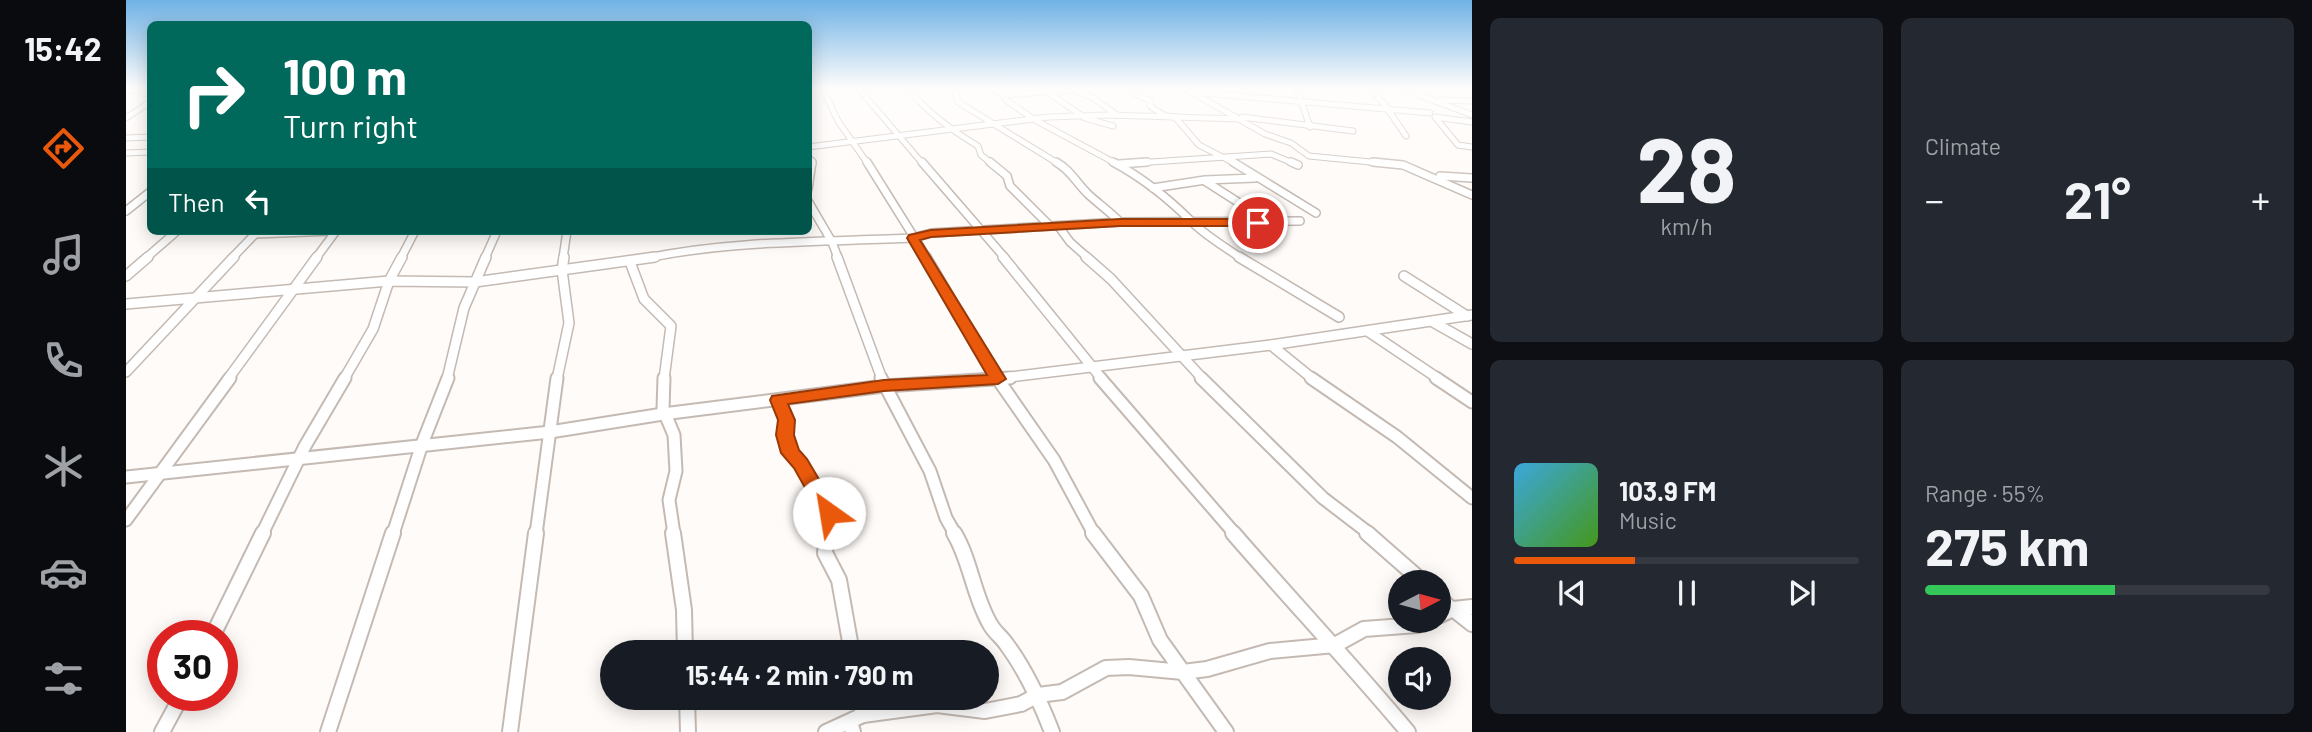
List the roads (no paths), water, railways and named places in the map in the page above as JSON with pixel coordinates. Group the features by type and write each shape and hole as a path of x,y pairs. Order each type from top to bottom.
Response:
{"street":[{"path":"840,123 888,193 998,379 1062,472 1098,542 1141,596 1160,640 1226,732"},
{"path":"889,123 1032,290 1091,367 1408,732"},
{"path":"944,123 978,146 981,155 1007,176 1010,186 1111,279 1206,383 1322,498 1391,551 1411,570"},
{"path":"812,146 999,123"},
{"path":"1041,123 1119,164 1245,261 1339,317"},
{"path":"1097,123 1113,126"},
{"path":"1180,123 1199,145 1224,156 1316,213"},
{"path":"1247,123 1308,156 1403,165 1430,173 1472,178"},
{"path":"1276,123 1353,131"},
{"path":"1309,123 1311,128"},
{"path":"1397,123 1406,136"},
{"path":"1439,123 1458,145 1472,146"},
{"path":"990,124 1065,167 1091,197 1098,200 1120,222"},
{"path":"126,138 147,137"},
{"path":"126,153 147,152"},
{"path":"1119,164 1271,154 1298,165"},
{"path":"1430,173 1447,182 1447,185 1472,195"},
{"path":"1153,188 1205,180 1256,177"},
{"path":"1205,180 1269,222"},
{"path":"126,211 129,202 147,193"},
{"path":"129,202 147,202"},
{"path":"812,208 832,242 884,386 930,471 946,518 966,553 975,587 990,625 1007,644 1038,695 1052,732"},
{"path":"126,304 389,281 475,282 631,262 676,252 913,238 931,233 1120,222 1300,221"},
{"path":"126,276 172,235"},
{"path":"126,372 254,235"},
{"path":"126,520 332,235"},
{"path":"220,620 334,393 352,369 373,329 389,281 413,235"},
{"path":"328,732 422,444 449,378 464,308 495,235"},
{"path":"510,732 560,355 569,323 562,270 566,235"},
{"path":"631,262 644,299 671,326 665,361 663,414 674,435 676,471 669,500 684,610 685,640"},
{"path":"1404,276 1469,316"},
{"path":"126,477 550,432 663,414 884,386 998,379 1369,332 1469,316"},
{"path":"1432,322 1472,344"},
{"path":"1369,332 1472,402"},
{"path":"1271,345 1325,389 1397,437 1472,498"},
{"path":"778,400 786,420 785,435 790,453 801,464 829,513 825,553 839,580 850,640"},
{"path":"1451,610 1472,607"},
{"path":"1451,613 1472,624"},
{"path":"826,732 856,717 937,705 985,711 1021,704 1038,695 1062,692 1106,668 1129,667 1183,672 1207,669 1270,652 1335,646 1364,629 1388,627"},
{"path":"687,710 688,732"},
{"path":"162,732 173,711"}]}
